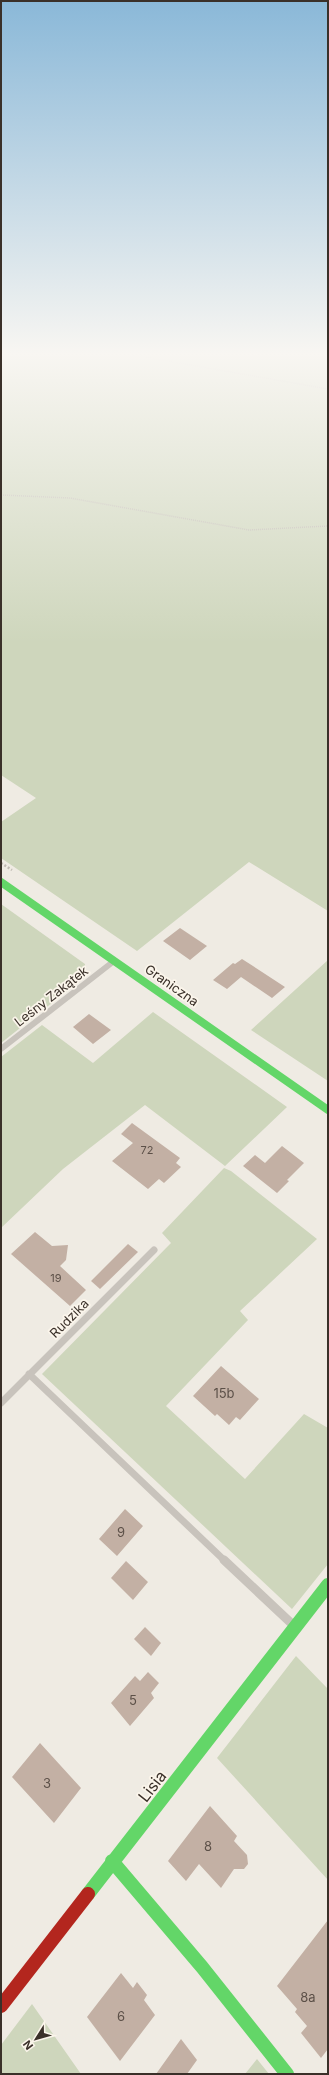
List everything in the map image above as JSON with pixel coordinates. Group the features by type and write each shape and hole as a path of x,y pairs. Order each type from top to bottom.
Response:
{"street":[{"name":"Graniczna","path":"1,882 328,1110"},
{"name":"Lisia","path":"1,2006 112,1861 328,1585"},
{"path":"112,1861 202,1967 287,2074"}],"lane":[{"name":"Leśny Zakątek","path":"1,1049 114,961"},
{"name":"Rudzika","path":"1,1403 154,1250"},
{"path":"29,1374 295,1627"}],"path":[{"path":"1,495 70,498 249,530 328,526"}],"green space":[{"path":"1,450 328,450 328,911 249,862 137,951 1,858 1,822 36,798 1,775"},
{"path":"1,904 85,964 85,977 1,1043"},
{"path":"328,960 328,1081 251,1030"},
{"path":"153,1012 287,1107 225,1166 145,1105 63,1169 1,1228 1,1057 42,1025 93,1063"},
{"path":"224,1168 231,1171 317,1239 240,1311 248,1320 166,1406 245,1479 304,1414 328,1428 328,1564 292,1609 42,1374 171,1243 162,1233"},
{"path":"296,1656 328,1689 328,1880 217,1758"},
{"path":"32,2004 81,2074 1,2074 1,2045"},
{"path":"257,2059 269,2074 245,2074"}],"building":[{"path":"180,928 207,946 190,960 163,941"},
{"path":"242,959 285,987 272,998 241,977 227,989 213,980 233,963 235,964"},
{"path":"89,1014 111,1030 93,1044 73,1027"},
{"path":"132,1123 180,1158 176,1163 181,1167 164,1183 159,1179 148,1189 112,1161 133,1143 121,1134"},
{"path":"282,1146 304,1163 287,1180 289,1181 277,1193 243,1166 255,1155 265,1163"},
{"path":"35,1232 52,1246 68,1245 66,1260 60,1266 86,1290 70,1306 11,1254"},
{"path":"128,1244 138,1252 100,1289 91,1281"},
{"path":"221,1366 259,1399 240,1420 236,1417 229,1425 217,1414 215,1416 193,1396"},
{"path":"125,1509 143,1526 117,1556 99,1539"},
{"path":"126,1561 148,1582 133,1600 111,1578"},
{"path":"145,1627 161,1643 151,1656 134,1639"},
{"path":"148,1672 159,1683 151,1693 154,1698 130,1726 111,1703 135,1676 140,1681"},
{"path":"40,1743 81,1788 54,1823 12,1777"},
{"path":"210,1806 237,1836 234,1841 247,1855 248,1864 244,1869 234,1869 221,1888 199,1864 186,1881 168,1861"},
{"path":"328,1920 328,2049 321,2058 301,2033 307,2026 295,2012 297,2009 277,1986"},
{"path":"121,1973 133,1988 137,1982 147,1995 144,2000 155,2015 120,2061 87,2017"},
{"path":"181,2039 197,2060 187,2074 156,2074"}],"traffic: fast":[{"path":"1,882 328,1110"},
{"path":"88,1894 328,1585"},
{"path":"112,1861 202,1967 287,2074"}],"traffic: jam":[{"path":"1,2006 88,1894"}]}
